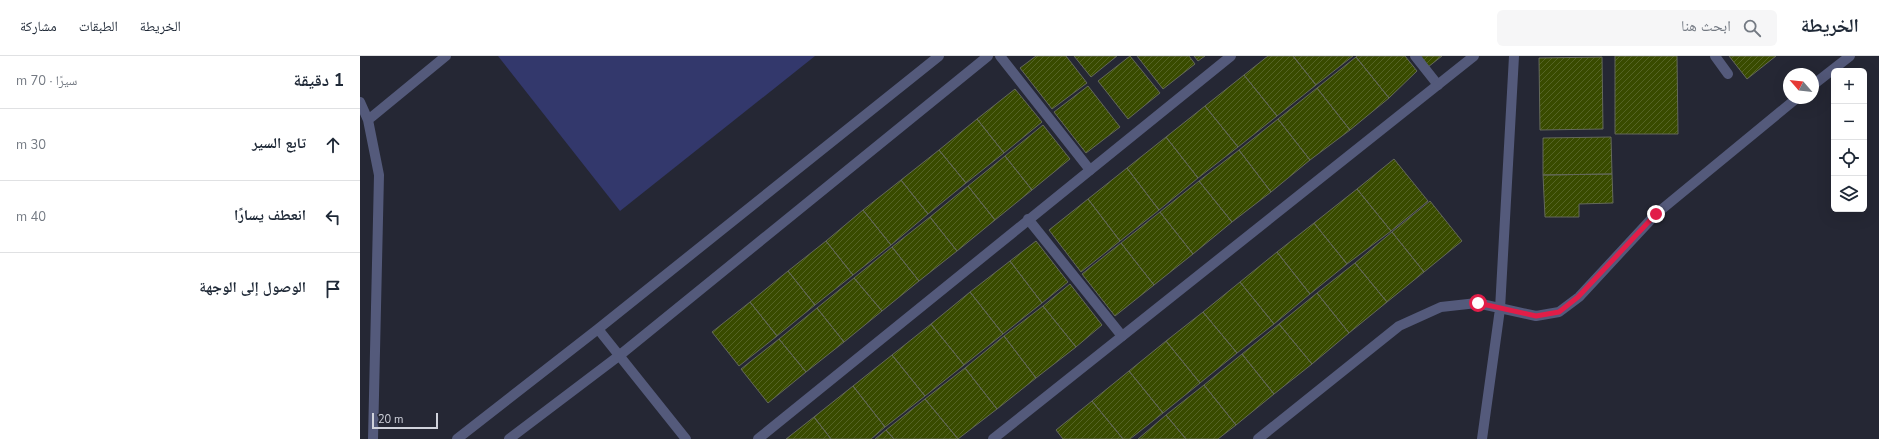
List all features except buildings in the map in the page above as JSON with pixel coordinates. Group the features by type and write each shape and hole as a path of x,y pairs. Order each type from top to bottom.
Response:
{"street":[{"path":"368,120 446,56"},
{"path":"457,439 598,329 939,56"},
{"path":"509,439 620,356 988,56"},
{"path":"1000,56 1090,170"},
{"path":"758,439 1231,56"},
{"path":"1415,56 1438,84"},
{"path":"993,439 1474,56"},
{"path":"1482,439 1500,309 1514,56"},
{"path":"1715,56 1728,74"},
{"path":"1819,80 1850,56"},
{"path":"360,102 368,120 379,175 373,439"},
{"path":"1258,439 1399,326 1441,307 1478,303 1536,316 1559,312 1578,297 1656,214 1790,104"},
{"path":"1028,219 1122,336"},
{"path":"598,329 686,439"}],"shaded area":[{"path":"498,56 815,56 620,211"}],"route":[{"path":"1478,303 1536,316 1559,312 1578,297 1656,214"}]}
